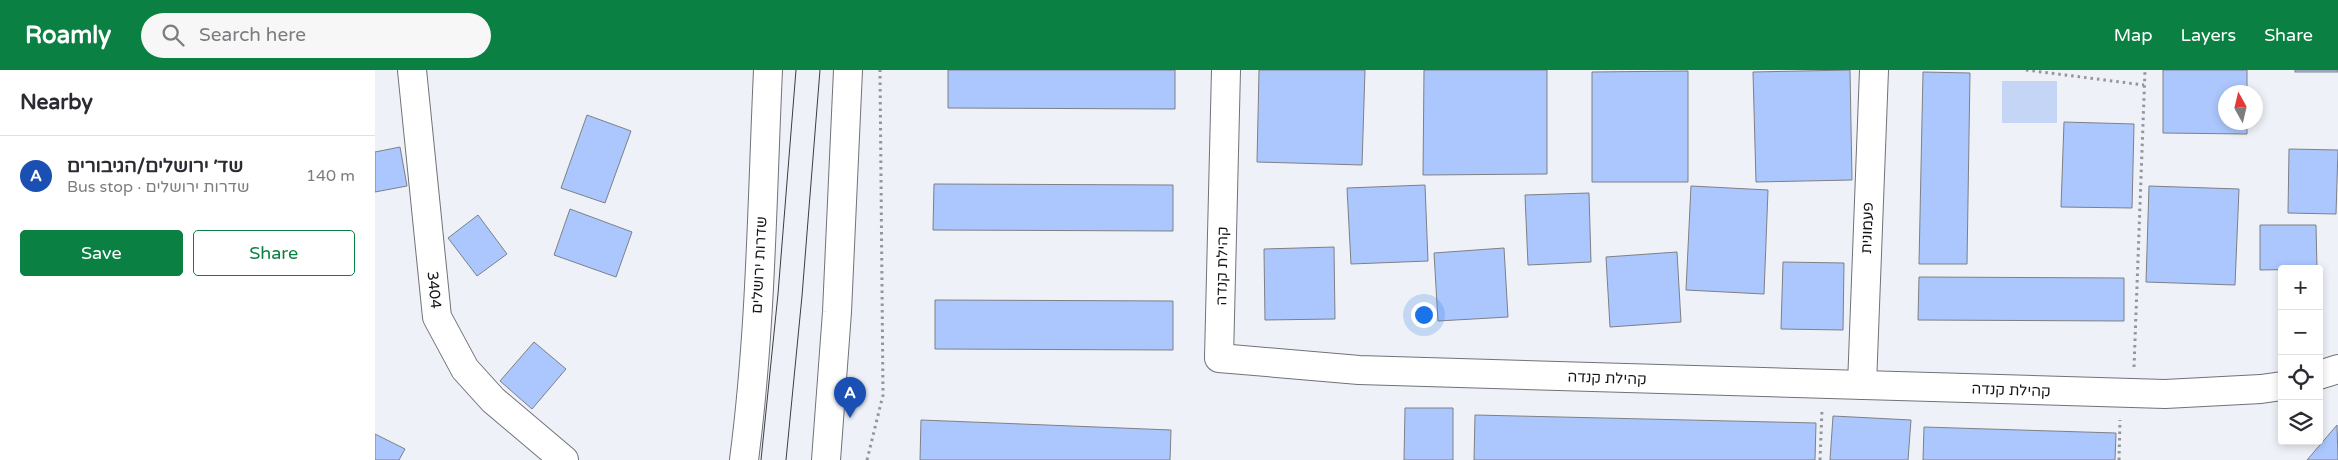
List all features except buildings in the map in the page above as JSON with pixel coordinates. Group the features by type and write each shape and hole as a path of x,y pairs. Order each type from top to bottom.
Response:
{"street":[{"name":"3404","path":"412,70 437,317 465,369 493,400 564,460"},
{"name":"שדרות ירושלים","path":"744,460 751,410 768,70"},
{"path":"826,460 837,312 848,70"},
{"name":"קהילת קנדה","path":"1226,70 1219,358 1359,370 1862,386 2165,394 2278,387"},
{"name":"פעמונית","path":"1862,386 1874,70"},
{"path":"2323,374 2338,369"}],"path":[{"path":"867,460 883,396 880,70"},
{"path":"2026,70 2144,85"},
{"path":"2119,460 2119,422 2133,393 2145,70"},
{"path":"1820,460 1823,384"}],"shaded area":[{"path":"2002,81 2057,81 2057,123 2002,123"}],"tram line":[{"path":"761,460 778,294 796,70"},
{"path":"786,460 802,296 820,70"}],"place":[{"name":"שד׳ ירושלים/הגיבורים","path":"850,418"}]}
